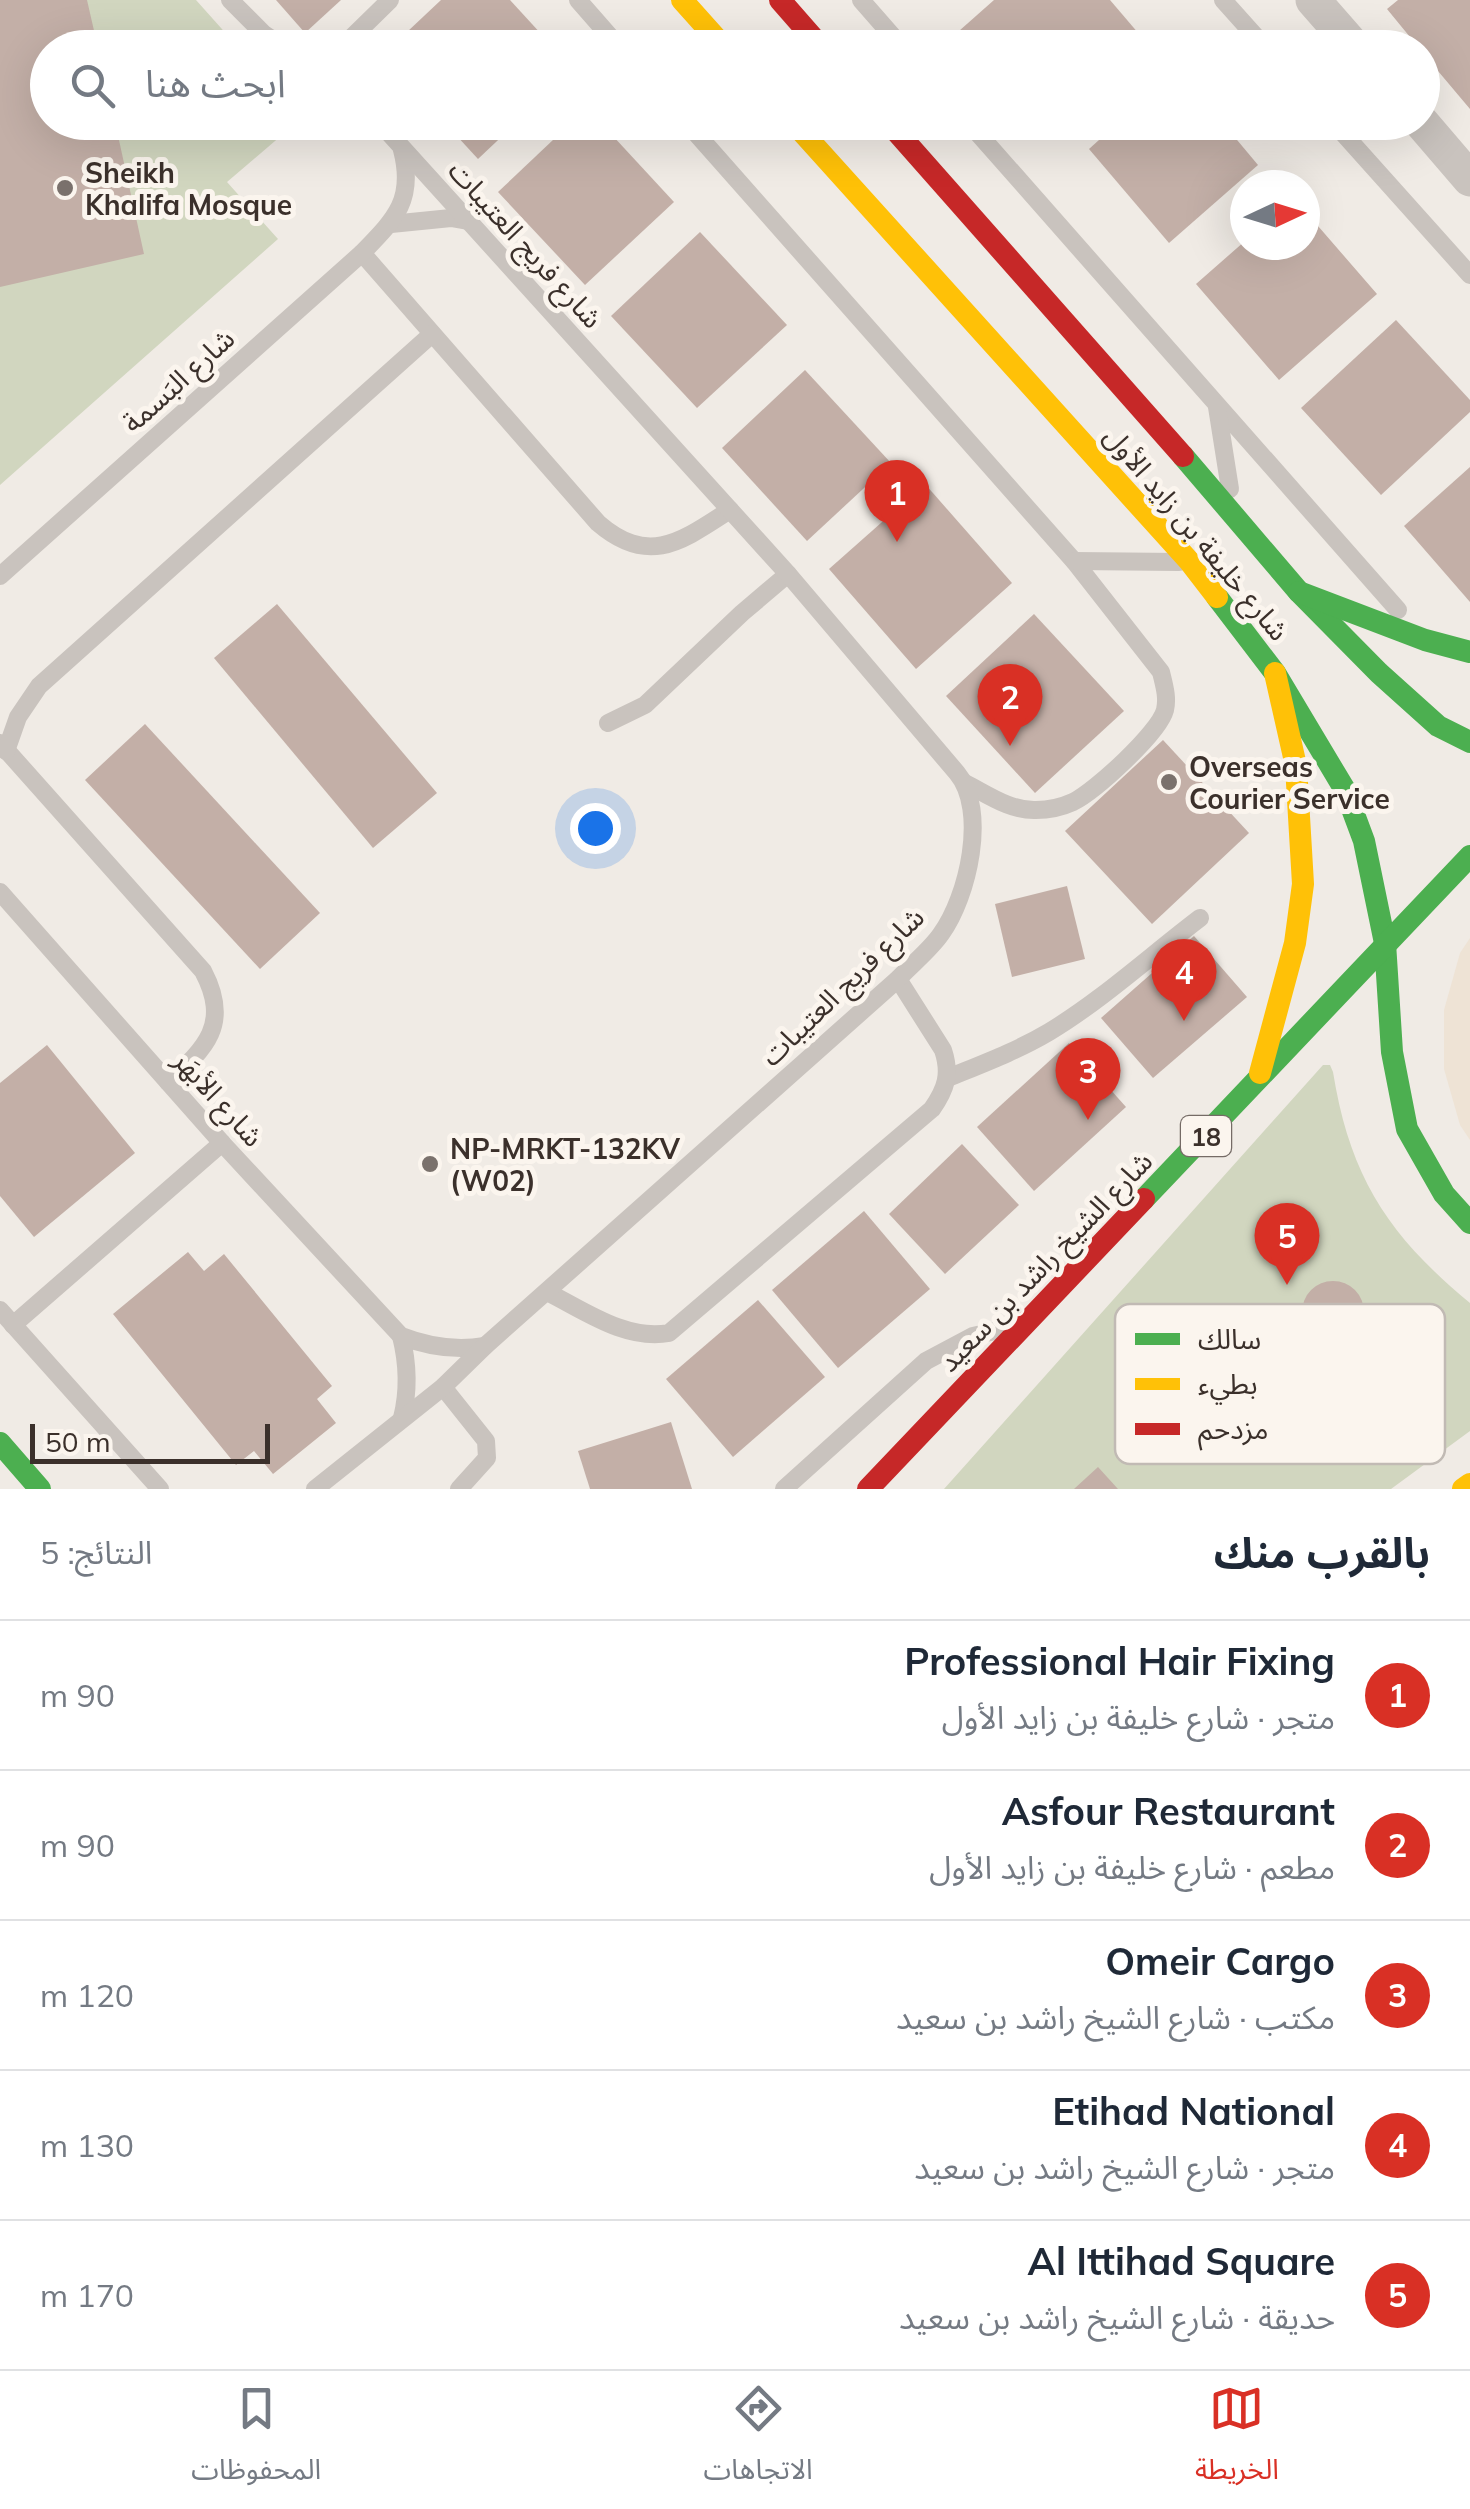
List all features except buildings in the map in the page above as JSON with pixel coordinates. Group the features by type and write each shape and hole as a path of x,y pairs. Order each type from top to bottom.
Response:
{"street":[{"path":"682,0 709,30"},
{"path":"780,0 806,30"},
{"path":"1314,0 1340,30"},
{"name":"شارع خليفة بن زايد الأول","path":"809,140 1190,562 1275,673 1345,790 1370,859 1385,942 1392,1052 1407,1129 1444,1194 1470,1223"},
{"name":"شارع خليفة بن زايد الأول","path":"904,140 1299,592 1438,726 1470,742"},
{"path":"1436,140 1470,179"},
{"path":"1299,592 1426,640 1470,652"},
{"path":"1258,1082 1295,942 1303,884 1296,766 1275,673"},
{"name":"شارع الشيخ راشد بن سعيد","path":"868,1489 1470,856"},
{"path":"0,1443 40,1489"},
{"path":"1463,1489 1470,1484"}],"lane":[{"path":"230,0 260,30"},
{"path":"359,30 390,0"},
{"path":"578,0 604,30"},
{"path":"861,0 887,30"},
{"path":"1223,0 1250,30"},
{"name":"شارع فريج العتيبات","path":"315,1489 442,1386 898,979 941,935 961,893 972,834 965,783 788,574 395,140"},
{"path":"702,140 1074,561 1160,672 1166,691 1165,710 1157,728 1077,800 1055,809 1032,811 1009,806 965,783"},
{"path":"984,140 1426,640"},
{"path":"1349,140 1470,275"},
{"name":"شارع البَسمة","path":"0,576 391,224 406,187 401,147"},
{"path":"391,224 468,220"},
{"path":"362,253 612,535 655,548 674,544 730,510"},
{"path":"168,1082 210,1038 216,1004 212,986 204,971 3,747 39,686 432,334"},
{"path":"1217,407 1234,514"},
{"path":"1074,561 1190,562"},
{"path":"608,723 645,705 788,574"},
{"name":"شارع الأبهَر","path":"0,892 222,1144 401,1336"},
{"path":"948,1078 1047,1033 1200,918"},
{"path":"547,1292 628,1332 650,1336 669,1333 932,1110 944,1092 948,1063 944,1050 898,979"},
{"path":"13,1326 222,1144"},
{"path":"0,1310 160,1489"},
{"path":"784,1489 926,1361 972,1336 1024,1326"},
{"path":"401,1336 447,1349 485,1346"},
{"path":"401,1336 408,1379 402,1418"},
{"path":"442,1386 486,1440 488,1458 460,1489"}],"green space":[{"path":"0,0 196,0 223,30 30,30 30,140 276,140 227,182 278,239 0,485"},
{"path":"1323,1065 1330,1065 1350,1143 1378,1202 1417,1254 1470,1303 1470,1431 1445,1449 1445,1304 1115,1304 1115,1464 1425,1464 1391,1489 944,1489"}],"shaded area":[{"path":"1470,938 1470,1140 1460,1125 1444,1069 1444,1010 1460,953"}],"traffic: fast":[{"path":"1183,456 1299,592 1379,673 1438,726 1470,742"},
{"path":"1299,592 1425,640 1470,652"},
{"path":"1217,597 1275,673 1345,790 1364,841 1385,943 1392,1052 1407,1129 1444,1194 1470,1223"},
{"path":"1144,1199 1470,856"},
{"path":"0,1443 40,1489"}],"traffic: slow":[{"path":"682,0 709,30"},
{"path":"809,140 1190,562 1217,597"},
{"path":"1260,1073 1295,943 1303,884 1296,766 1275,673"},
{"path":"1463,1489 1470,1484"}],"traffic: jam":[{"path":"780,0 806,30"},
{"path":"904,140 1183,456"},
{"path":"868,1489 1144,1199"}],"place":[{"name":"Sheikh Khalifa Mosque","path":"65,188"},
{"name":"Professional Hair Fixing","path":"897,542"},
{"name":"Asfour Restaurant","path":"1010,746"},
{"name":"Overseas Courier Service","path":"1169,782"},
{"name":"Etihad National","path":"1184,1021"},
{"name":"Omeir Cargo","path":"1088,1120"},
{"name":"NP-MRKT-132KV (W02)","path":"430,1164"},
{"name":"Al Ittihad Square","path":"1287,1285"}]}
